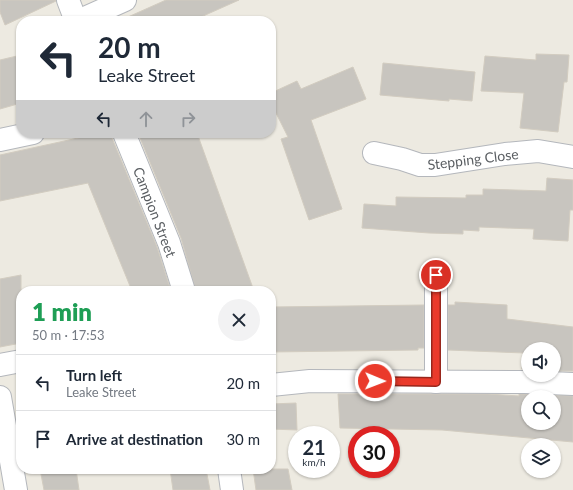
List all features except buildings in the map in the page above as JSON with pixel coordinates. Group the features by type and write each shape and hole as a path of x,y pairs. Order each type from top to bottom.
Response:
{"street":[{"path":"68,0 75,16"},
{"path":"88,16 125,0"},
{"path":"0,140 16,137"},
{"name":"Campion Street","path":"126,138 169,243 182,286"},
{"name":"Stepping Close","path":"374,153 420,165 435,165 506,154 538,152 573,157"},
{"path":"436,275 436,382"},
{"path":"0,365 16,362"},
{"path":"276,384 310,380 525,382 573,384"},
{"path":"0,397 16,490"},
{"path":"230,474 232,490"}],"route":[{"path":"375,381 436,382 436,275"}]}
